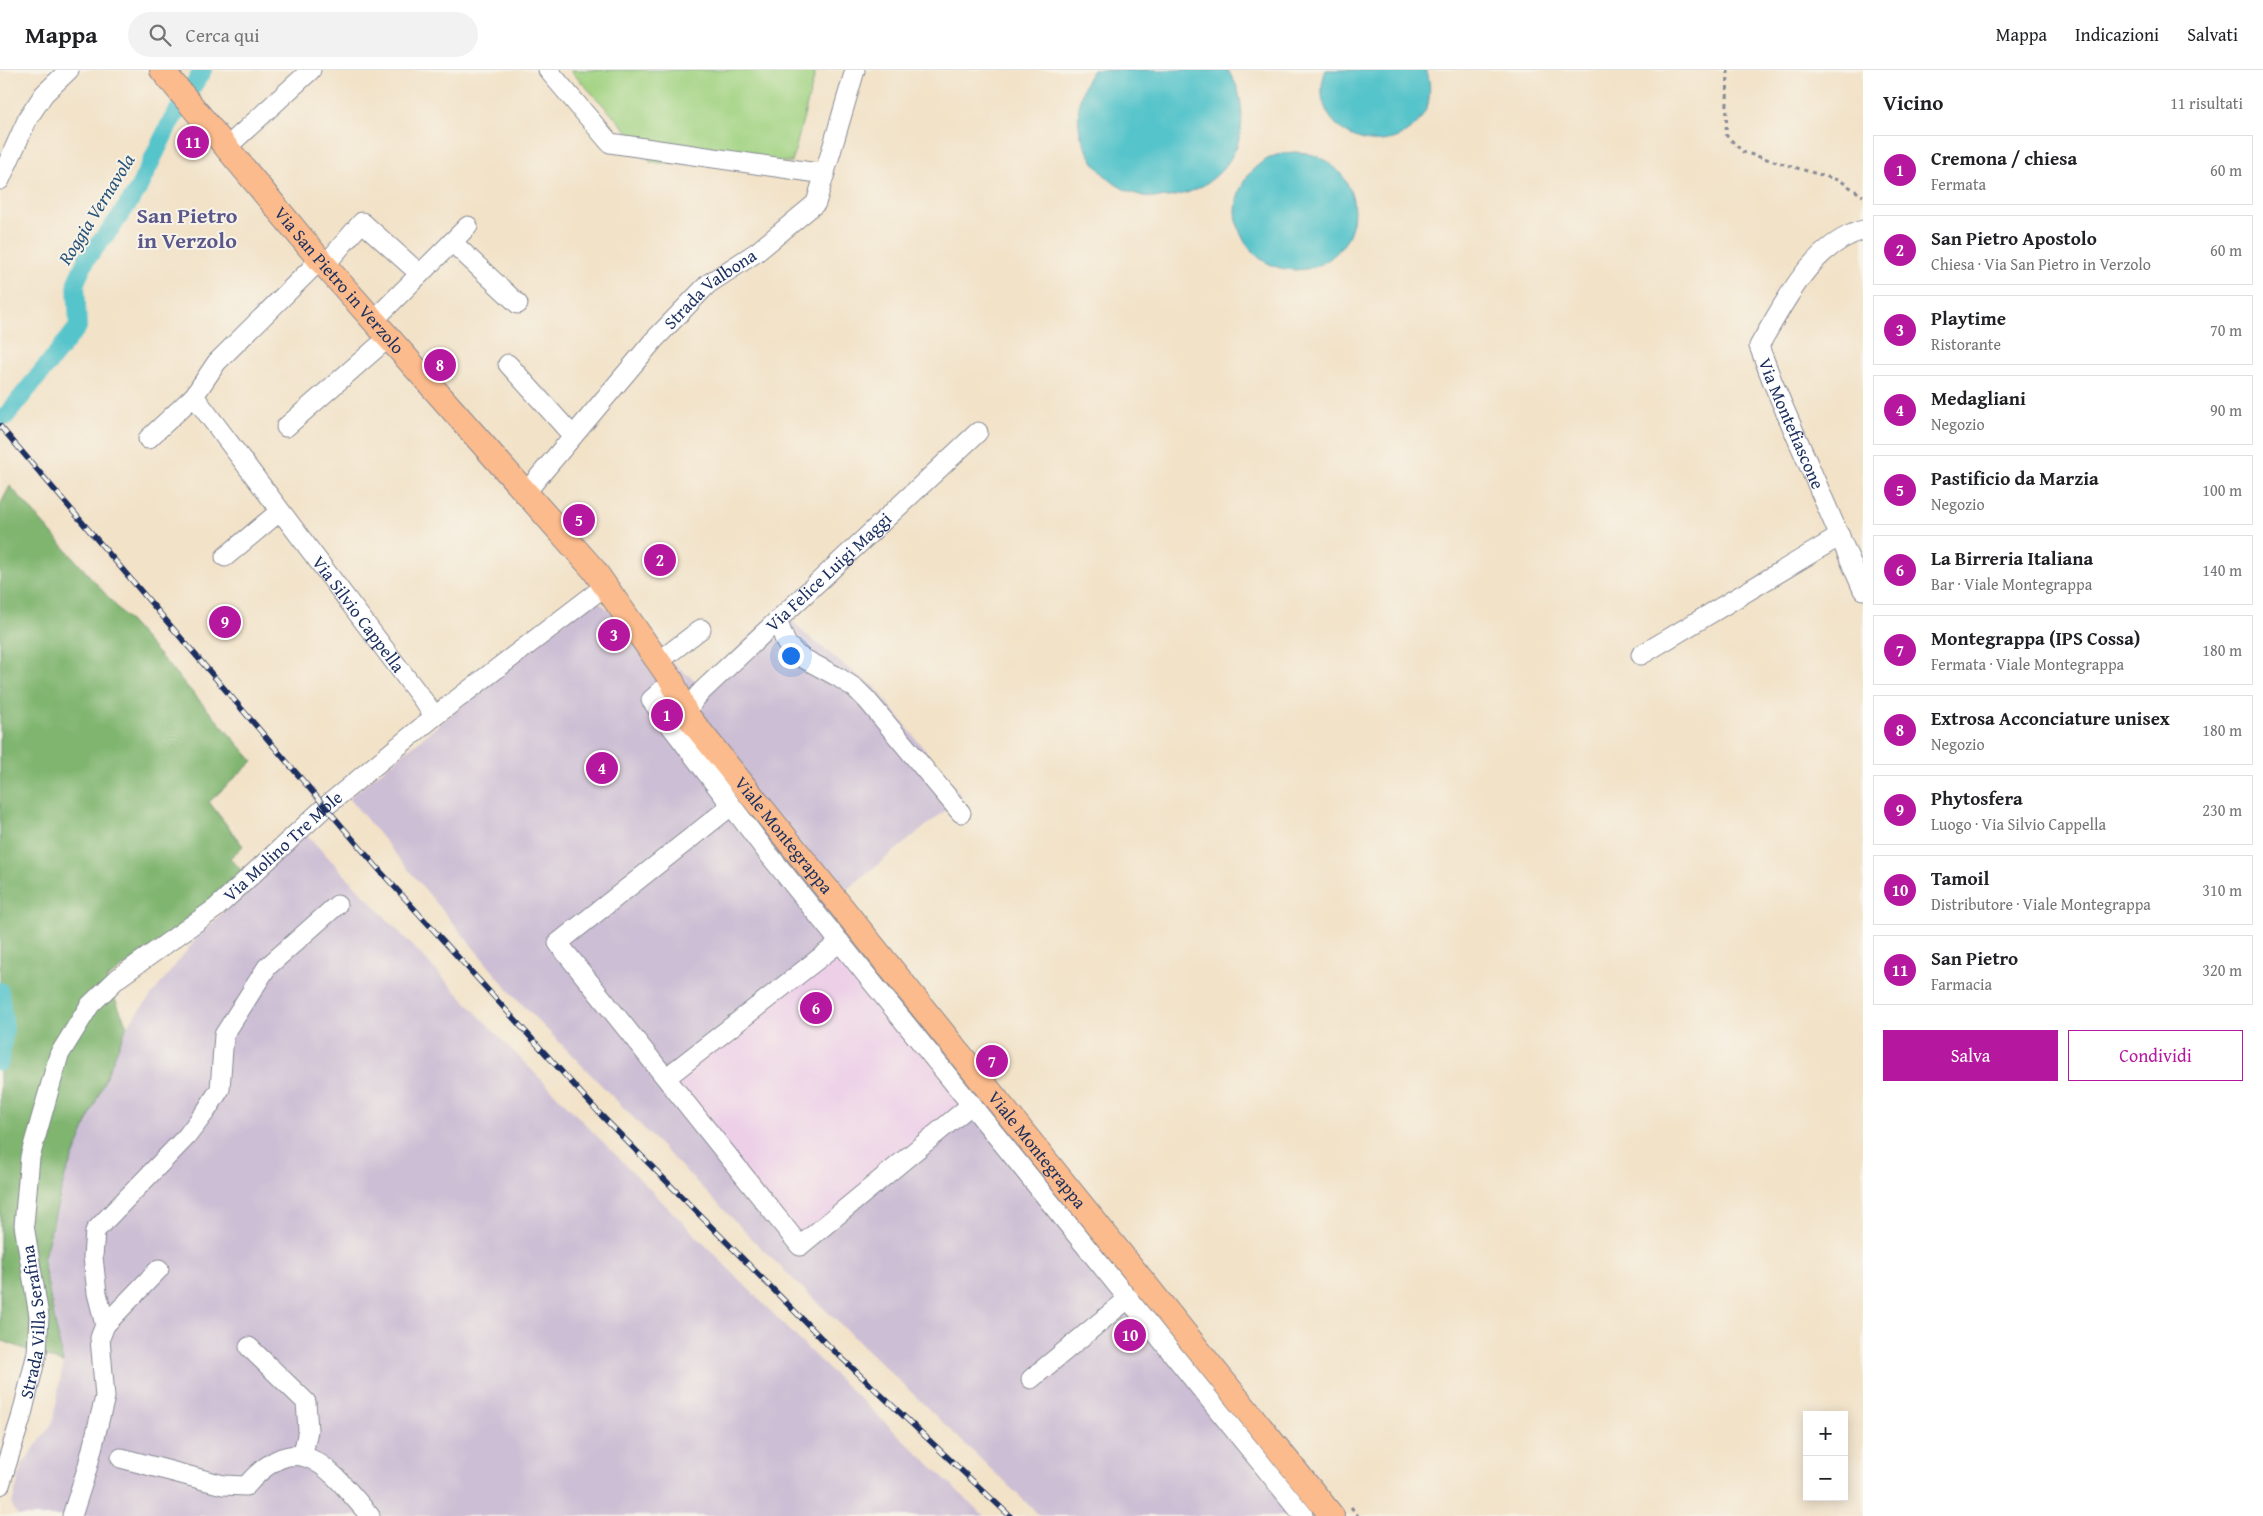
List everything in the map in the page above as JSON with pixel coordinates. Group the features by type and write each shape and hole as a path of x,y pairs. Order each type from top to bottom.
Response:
{"main road":[{"name":"Via San Pietro in Verzolo","path":"165,73 323,262 594,570 665,671 686,714"},
{"name":"Viale Montegrappa","path":"686,714 1080,1221 1332,1516"}],"street":[{"path":"0,180 28,118 44,94 69,70"},
{"path":"227,147 311,70"},
{"path":"548,70 610,143 825,174"},
{"name":"Strada Valbona","path":"526,492 654,340 708,284 757,252 816,203 856,70"},
{"path":"148,439 194,396 217,362 323,262 362,222 420,274"},
{"path":"286,427 381,328 420,274 468,226"},
{"name":"Via Montefiascone","path":"1863,230 1846,235 1813,262 1786,300 1760,346 1772,383 1863,590"},
{"path":"452,242 518,304"},
{"path":"508,364 573,436"},
{"name":"Via Silvio Cappella","path":"194,396 435,716"},
{"name":"Via Felice Luigi Maggi","path":"686,714 702,691 978,432"},
{"path":"225,557 280,511"},
{"path":"1641,654 1840,536"},
{"name":"Via Molino Tre Mole","path":"30,1157 59,1055 90,1005 118,978 216,908 325,807 435,716 605,586"},
{"path":"777,620 786,643 797,655 838,676 855,688 867,700 961,813"},
{"path":"701,629 665,671 651,700 731,806 972,1104 1080,1221 1129,1298 1303,1514"},
{"name":"Viale Montegrappa","path":"731,806 558,943 667,1077 800,1246 972,1104"},
{"path":"105,1325 97,1293 93,1257 95,1231 186,1136 206,1111 220,1089 224,1035 267,967 337,905"},
{"path":"667,1077 840,942"},
{"name":"Strada Villa Serafina","path":"0,1485 21,1418 36,1353 39,1316 24,1225 30,1157"},
{"path":"72,1516 87,1469 105,1397 100,1338 105,1325 159,1269"},
{"path":"1030,1379 1129,1298"},
{"path":"248,1347 306,1402 308,1430 304,1454"},
{"path":"121,1458 223,1485 246,1486 256,1474 277,1458 304,1454 321,1464 370,1516"}],"path":[{"path":"1728,70 1726,135 1743,152 1841,181 1863,196"}],"shaded area":[{"path":"594,598 699,684 780,608 803,632 850,670 875,687 962,797 810,919 837,952 667,1077 796,1253 971,1111 1296,1516 1040,1516 767,1254 511,993 349,798"},
{"path":"305,833 504,1042 817,1358 984,1516 18,1516 12,1504 22,1465 53,1422 63,1363 43,1261 65,1176 127,1026 196,939"},
{"path":"837,952 971,1111 796,1253 663,1082"}],"green space":[{"path":"570,70 816,70 792,162 651,163 637,141"},
{"path":"10,486 253,761 209,802 243,846 230,858 242,871 183,925 106,979 127,1026 65,1176 43,1261 63,1363 0,1340 0,505"}],"water":[{"path":"1093,70 1228,70 1239,94 1241,130 1230,160 1209,182 1182,194 1153,197 1124,189 1099,169 1081,135 1079,127 1080,101 1085,85"},
{"path":"1326,70 1426,70 1430,87 1428,104 1414,127 1394,138 1377,141 1360,139 1344,131 1332,120 1324,106 1322,89"},
{"path":"1295,152 1318,156 1337,169 1350,188 1354,211 1350,234 1337,253 1318,266 1295,270 1272,266 1253,253 1240,234 1236,211 1240,188 1253,169 1272,156"}],"waterway":[{"name":"Roggia Vernavola","path":"5,417 78,327 76,282 87,258 113,226 137,191 170,123 203,70"},
{"name":"Roggia Vernavola","path":"0,991 5,1028 0,1062"}],"railway":[{"path":"0,426 381,872 601,1115 830,1347 1010,1516"}],"place":[{"name":"San Pietro","path":"193,142"},
{"name":"Extrosa Acconciature unisex","path":"440,365"},
{"name":"Pastificio da Marzia","path":"579,520"},
{"name":"San Pietro Apostolo","path":"660,560"},
{"name":"Phytosfera","path":"225,622"},
{"name":"Playtime","path":"614,635"},
{"name":"Cremona / chiesa","path":"667,715"},
{"name":"Medagliani","path":"602,768"},
{"name":"La Birreria Italiana","path":"816,1008"},
{"name":"Montegrappa (IPS Cossa)","path":"992,1061"},
{"name":"Tamoil","path":"1130,1335"}],"district":[{"name":"San Pietro in Verzolo","path":"187,228"}]}
